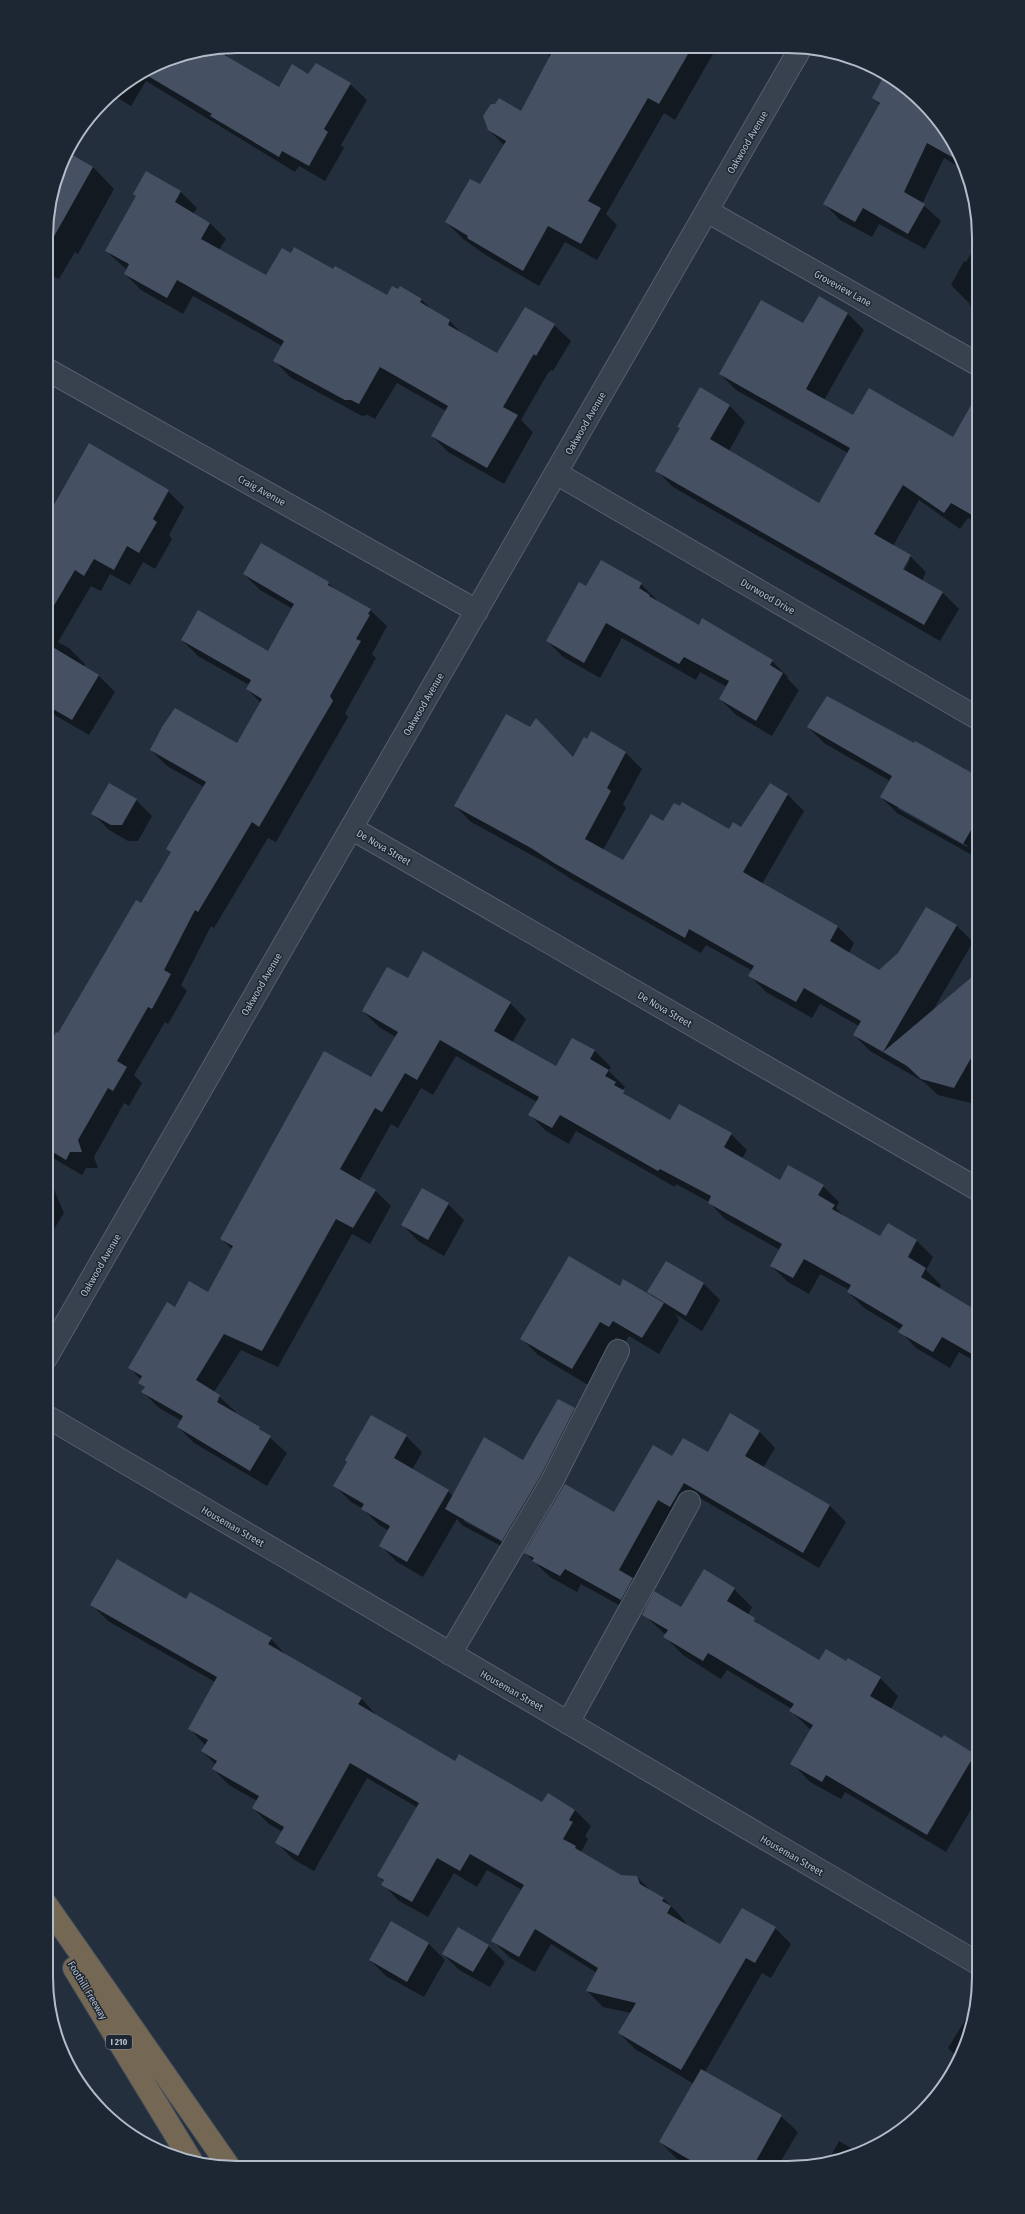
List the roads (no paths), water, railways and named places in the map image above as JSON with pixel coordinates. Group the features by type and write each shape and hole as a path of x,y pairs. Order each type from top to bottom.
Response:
{"highway":[{"path":"53,1914 226,2161"},
{"name":"Foothill Freeway","path":"53,1934 187,2154"}],"street":[{"name":"Oakwood Avenue","path":"53,1346 798,53"},
{"name":"Groveview Lane","path":"707,211 972,360"},
{"name":"Craig Avenue","path":"53,373 477,611"},
{"name":"Durwood Drive","path":"556,473 972,715"},
{"name":"De Nova Street","path":"351,828 972,1186"},
{"path":"450,1654 552,1481 618,1351"},
{"name":"Houseman Street","path":"53,1420 972,1960"},
{"path":"568,1723 689,1502"}]}
